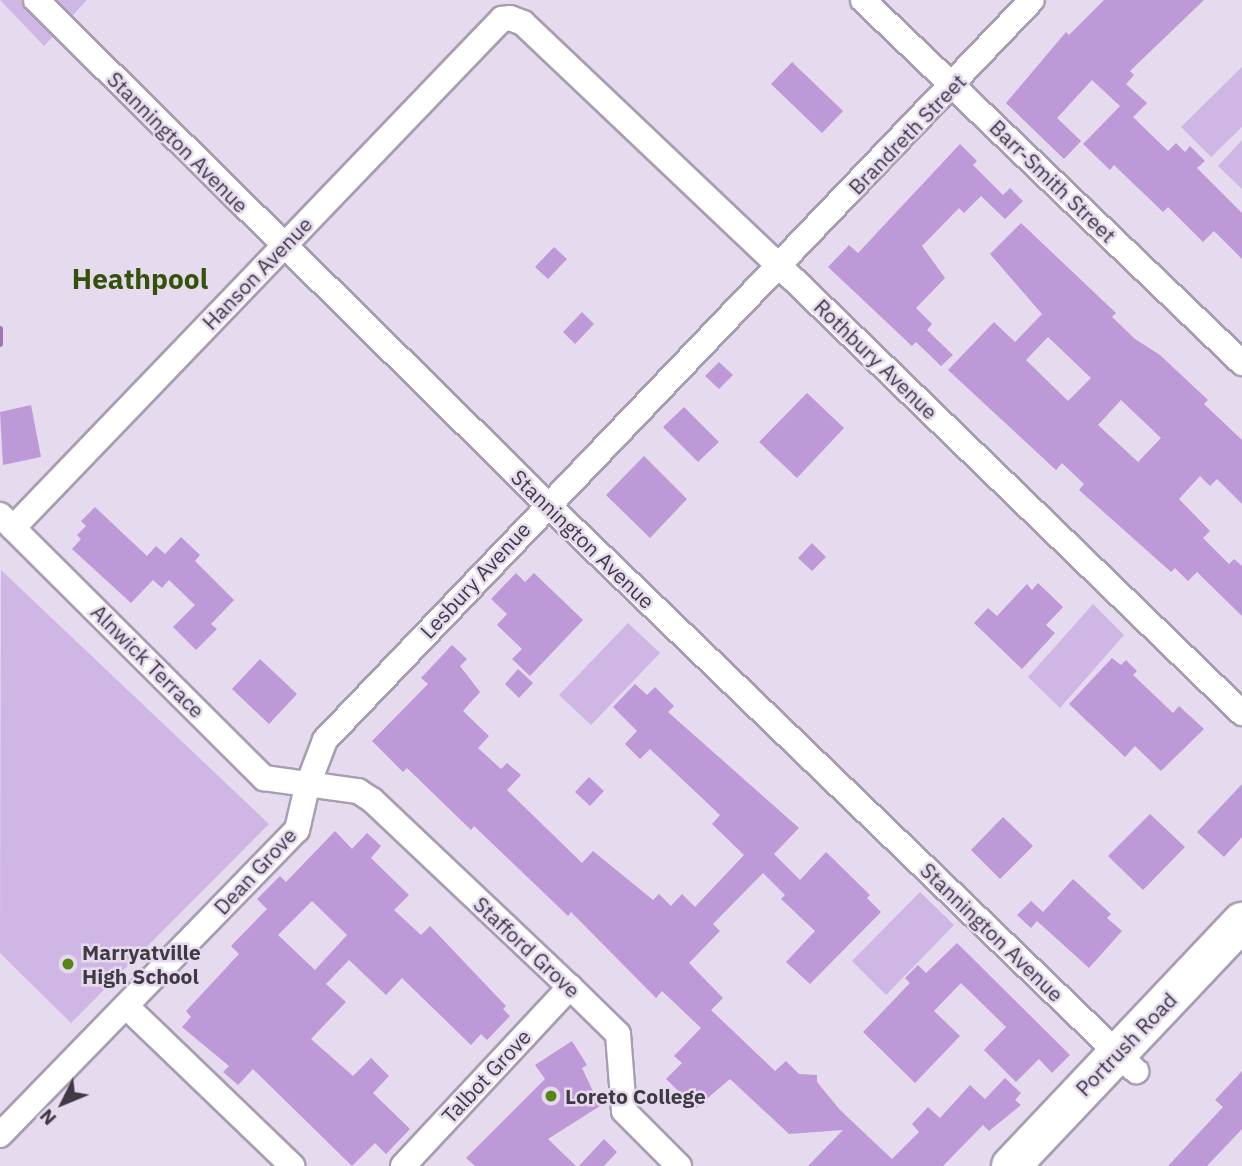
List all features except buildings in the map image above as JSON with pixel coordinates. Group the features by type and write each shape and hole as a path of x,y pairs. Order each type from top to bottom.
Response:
{"highway":[{"name":"Portrush Road","path":"1046,1166 1242,922"},
{"name":"Portrush Road","path":"1011,1166 1242,957"}],"street":[{"name":"Stannington Avenue","path":"36,0 282,246 547,504 1127,1062"},
{"name":"Barr-Smith Street","path":"863,0 1242,363"},
{"name":"Brandreth Street","path":"780,266 954,86 1032,0"},
{"name":"Hanson Avenue","path":"6,521 282,246 502,19"},
{"name":"Rothbury Avenue","path":"502,19 523,23 780,266 1242,713"},
{"name":"Lesbury Avenue","path":"307,786 325,740 547,504 780,266"},
{"name":"Alnwick Terrace","path":"6,521 264,778 307,786"},
{"name":"Stafford Grove","path":"307,786 358,791 372,800 618,1034 624,1111 679,1166"},
{"name":"Dean Grove","path":"0,1135 297,830 307,786"},
{"name":"Talbot Grove","path":"403,1166 570,987"},
{"path":"126,1006 292,1166"}],"shaded area":[{"path":"0,0 87,0 44,46"},
{"path":"1242,67 1242,127 1211,157 1181,127"},
{"path":"1242,140 1242,189 1218,166"},
{"name":"Marryatville High School","path":"1,570 269,824 71,1023 0,953"},
{"path":"1093,604 1124,635 1060,708 1028,677"},
{"path":"628,623 660,653 591,725 559,695"},
{"path":"920,892 954,925 886,995 852,961"}],"waterway":[{"path":"0,329 0,344"}],"place":[{"name":"Marryatville High School","path":"68,964"},
{"name":"Loreto College","path":"551,1096"}],"district":[{"name":"Heathpool","path":"140,279"}]}
